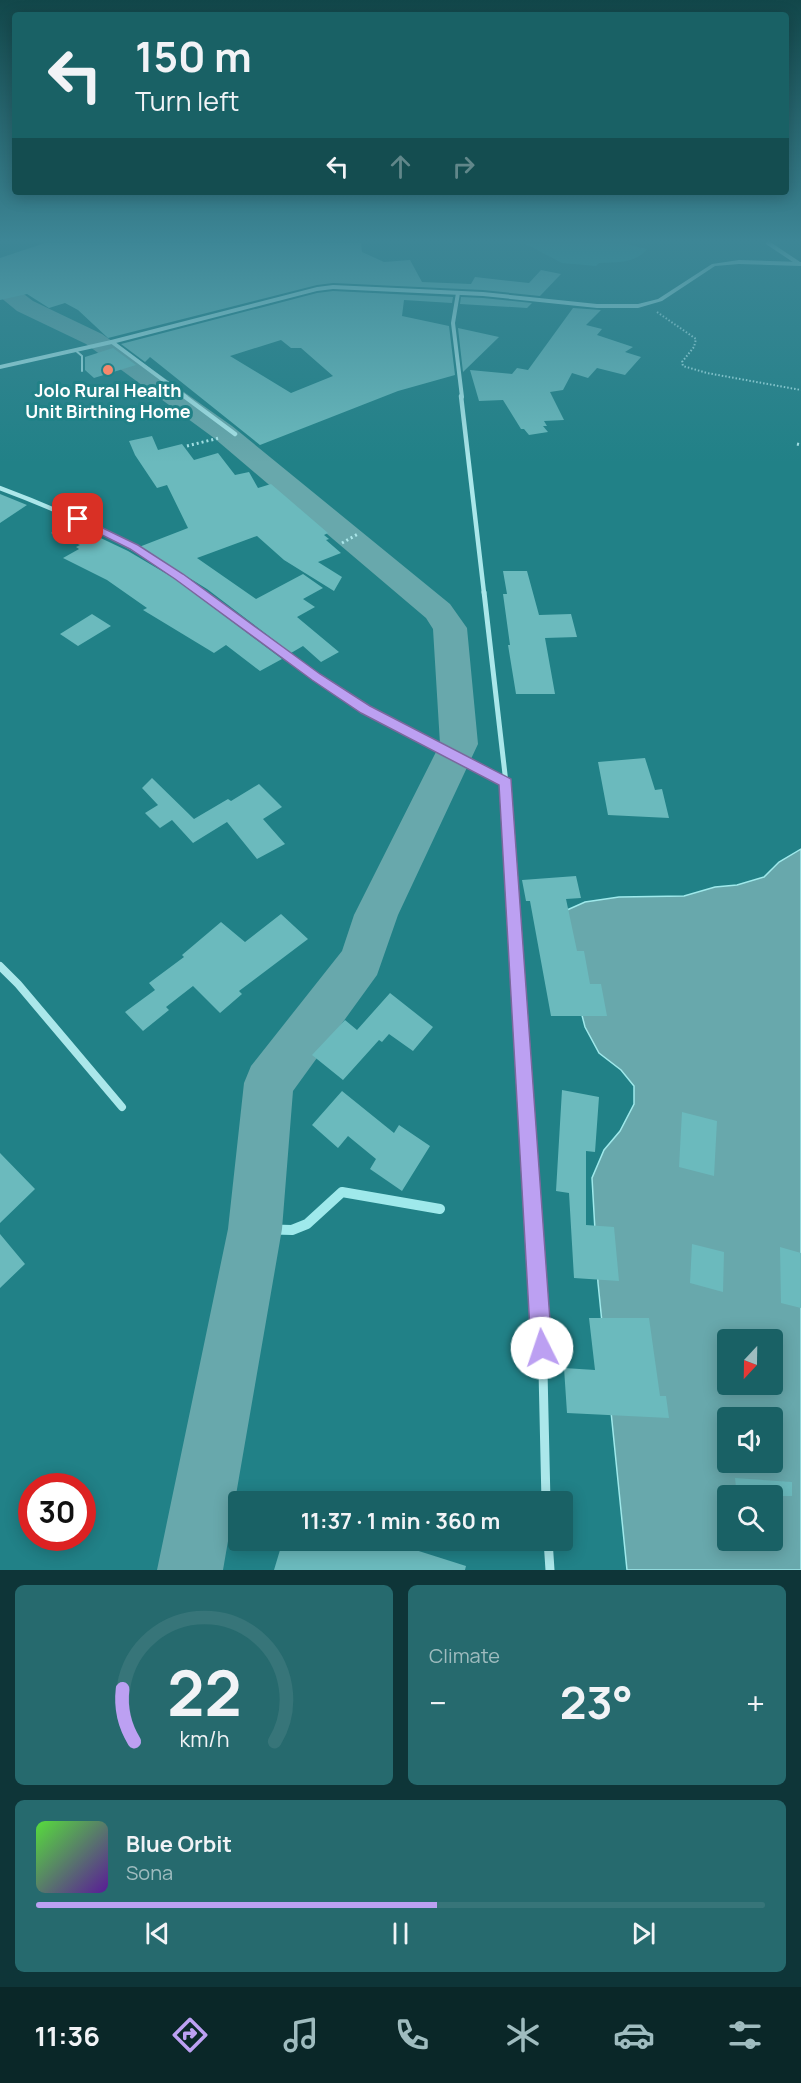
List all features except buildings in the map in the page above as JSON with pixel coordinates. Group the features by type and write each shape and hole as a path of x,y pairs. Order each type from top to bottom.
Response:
{"street":[{"path":"0,367 109,343 212,316"},
{"path":"453,316 506,783 543,1371 546,1491"},
{"path":"109,343 235,434"},
{"path":"0,488 78,519 134,547 237,617 324,683 366,710 506,783"},
{"path":"0,966 18,984 122,1107"},
{"path":"549,1551 550,1570"}],"lane":[{"path":"75,350 82,356 82,371"}],"path":[{"path":"662,316 696,339 694,347 682,362 682,366 707,373 801,390"},
{"path":"187,446 224,437"},
{"path":"342,543 358,534"}],"shaded area":[{"path":"801,849 801,1570 627,1570 598,1283 592,1178 604,1150 620,1131 634,1104 634,1086 621,1070 599,1053 585,1027 576,992 567,910 585,902 619,897 684,896 764,877 779,862"}],"waterway":[{"path":"48,316 94,339 223,432 438,611 450,628 459,744 376,915 361,961 269,1083 255,1229 190,1570"},
{"path":"255,1229 292,1230 307,1224 342,1192 440,1209"}],"place":[{"name":"Jolo Rural Health Unit Birthing Home","path":"108,370"}],"route":[{"path":"78,519 134,547 179,576 316,677 366,710 506,783 542,1348"}]}
